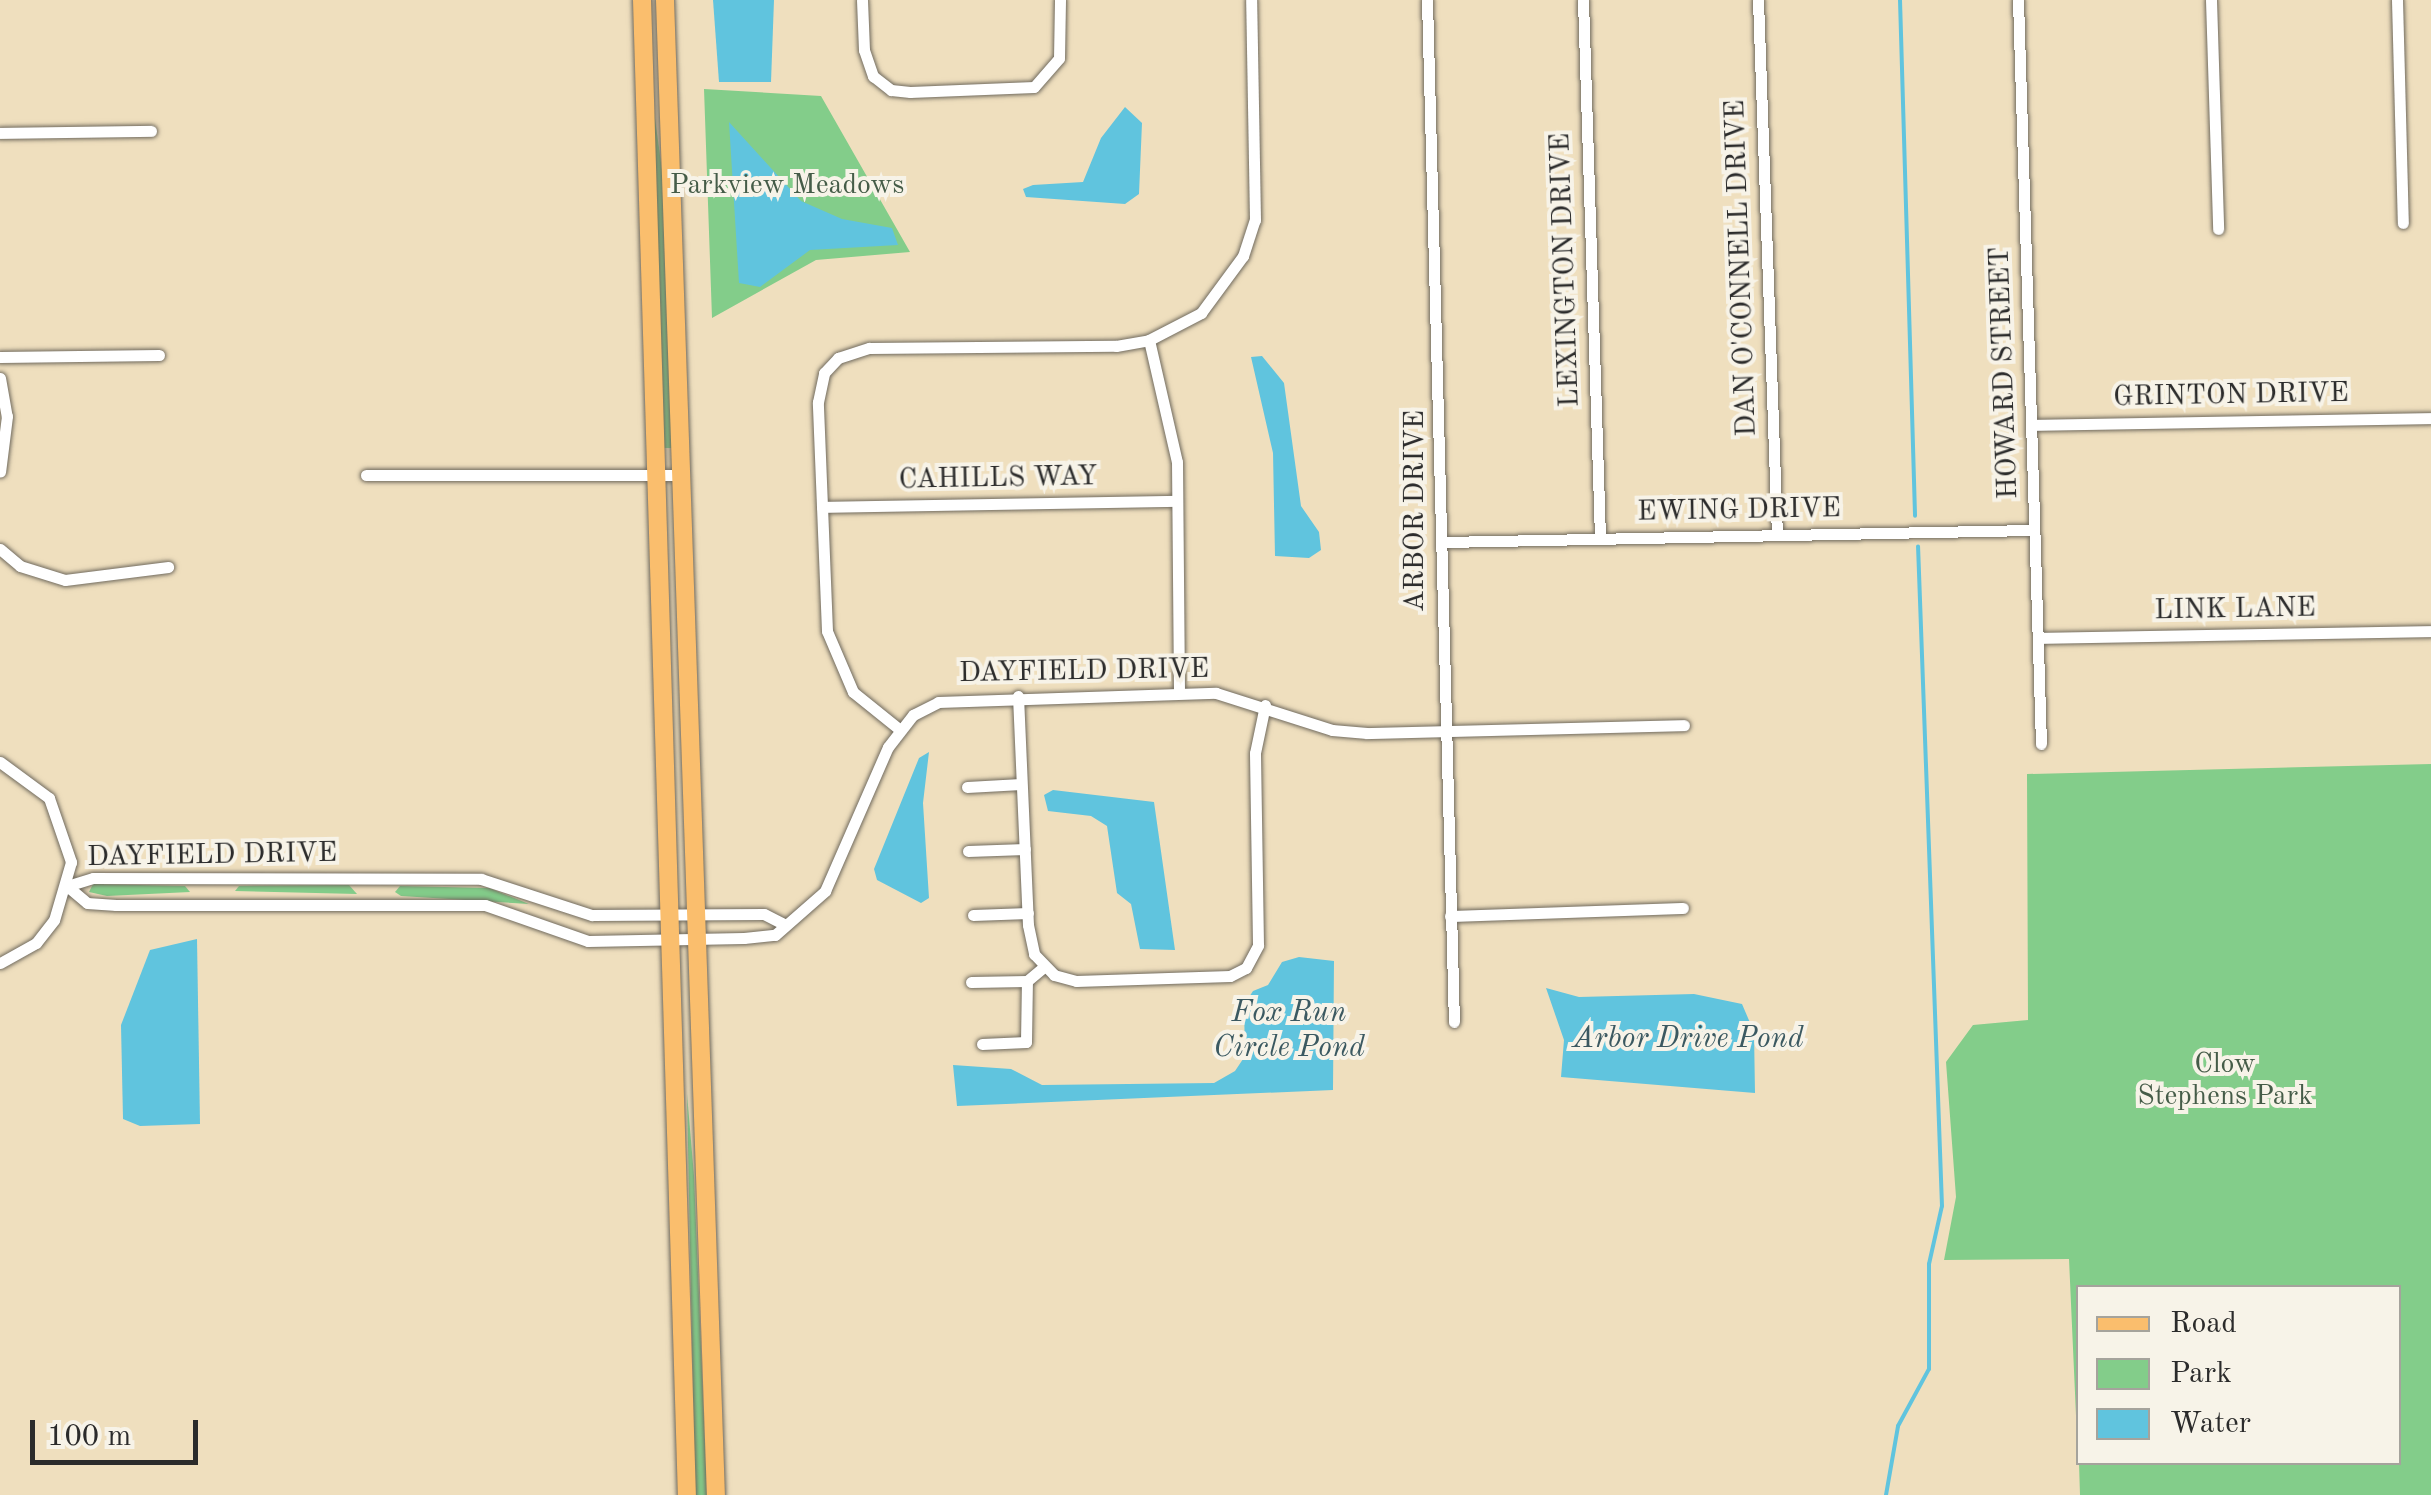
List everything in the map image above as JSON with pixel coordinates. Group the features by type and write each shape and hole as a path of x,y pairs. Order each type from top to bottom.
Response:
{"main road":[{"path":"642,0 687,1495"},
{"path":"664,0 716,1495"}],"street":[{"path":"862,0 864,50 873,76 891,90 910,92 1034,87 1059,58 1060,0"},
{"path":"899,729 853,692 827,631 819,390 838,358 869,348 1116,346 1149,340 1201,313 1222,290 1255,220 1251,0"},
{"name":"ARBOR DRIVE","path":"1427,0 1454,1022"},
{"name":"LEXINGTON DRIVE","path":"1582,0 1600,538"},
{"name":"DAN O'CONNELL DRIVE","path":"1758,0 1776,535"},
{"name":"HOWARD STREET","path":"2018,0 2040,744"},
{"path":"2211,0 2218,229"},
{"path":"2397,0 2403,222"},
{"path":"0,134 150,131"},
{"path":"1149,340 1170,422 1179,694"},
{"path":"0,357 158,354"},
{"path":"0,378 8,416 0,472"},
{"name":"GRINTON DRIVE","path":"2032,424 2431,418"},
{"path":"366,475 680,475"},
{"name":"CAHILLS WAY","path":"822,507 1175,502"},
{"name":"EWING DRIVE","path":"1444,542 2034,530"},
{"path":"0,549 20,566 65,580 168,567"},
{"name":"LINK LANE","path":"2039,638 2431,631"},
{"name":"DAYFIELD DRIVE","path":"67,886 87,903 485,905 588,941 775,935 784,924 805,913 825,891 899,729 938,702 1018,696 1216,693 1266,705 1332,730 1684,725"},
{"path":"1018,696 1028,913 1034,954 1045,966 1076,981 1230,976 1246,968 1258,946 1255,754 1266,705"},
{"path":"0,762 49,798 65,830 67,886 36,943 0,962"},
{"path":"967,786 1021,784"},
{"path":"968,851 1025,849"},
{"name":"DAYFIELD DRIVE","path":"67,886 93,878 480,879 592,915 764,914 784,924"},
{"path":"377,904 378,878"},
{"path":"212,880 212,906"},
{"path":"1450,916 1683,908"},
{"path":"973,915 1028,913"},
{"path":"971,982 1027,980 1045,966"},
{"path":"982,1044 1026,1042 1027,980"}],"green space":[{"name":"Parkview Meadows","path":"704,89 821,96 910,252 816,260 712,318"},
{"path":"653,104 662,170 672,448 664,448"},
{"name":"Clow Stephens Park","path":"2431,764 2431,1495 2080,1495 2079,1465 2401,1465 2401,1285 2076,1285 2076,1415 2069,1259 1944,1260 1956,1197 1946,1062 1973,1025 2028,1020 2027,774"},
{"path":"93,884 185,886 190,892 107,896 89,892"},
{"path":"349,885 357,894 235,891 239,886"},
{"path":"400,886 489,888 529,904 401,896 395,892"},
{"path":"687,1094 694,1176 707,1495 695,1495"}],"water":[{"path":"713,0 774,0 771,82 719,82"},
{"path":"1125,107 1142,123 1139,194 1125,204 1026,197 1023,189 1033,185 1083,182 1101,138"},
{"path":"729,122 801,201 842,219 892,228 898,245 810,250 760,287 739,283"},
{"path":"1262,356 1284,383 1301,506 1319,532 1321,550 1309,558 1275,556 1273,453 1251,357"},
{"path":"929,752 923,803 929,898 921,903 877,880 874,869 919,758"},
{"name":"Fox Run Circle Pond","path":"1053,790 1154,802 1175,950 1140,949 1131,904 1117,893 1107,826 1091,816 1048,811 1044,795"},
{"path":"197,939 200,1124 140,1126 123,1119 121,1025 150,950"},
{"name":"Fox Run Circle Pond","path":"1299,957 1334,961 1333,1090 957,1106 953,1065 1011,1069 1042,1085 1214,1083 1235,1071 1245,1056 1244,1005 1253,991 1268,985 1282,962"},
{"name":"Arbor Drive Pond","path":"1546,988 1579,997 1694,994 1742,1004 1754,1032 1755,1093 1561,1077 1564,1040"}],"waterway":[{"path":"1900,0 1915,516"},
{"path":"1886,1495 1898,1426 1929,1369 1929,1264 1942,1206 1918,546"}]}
